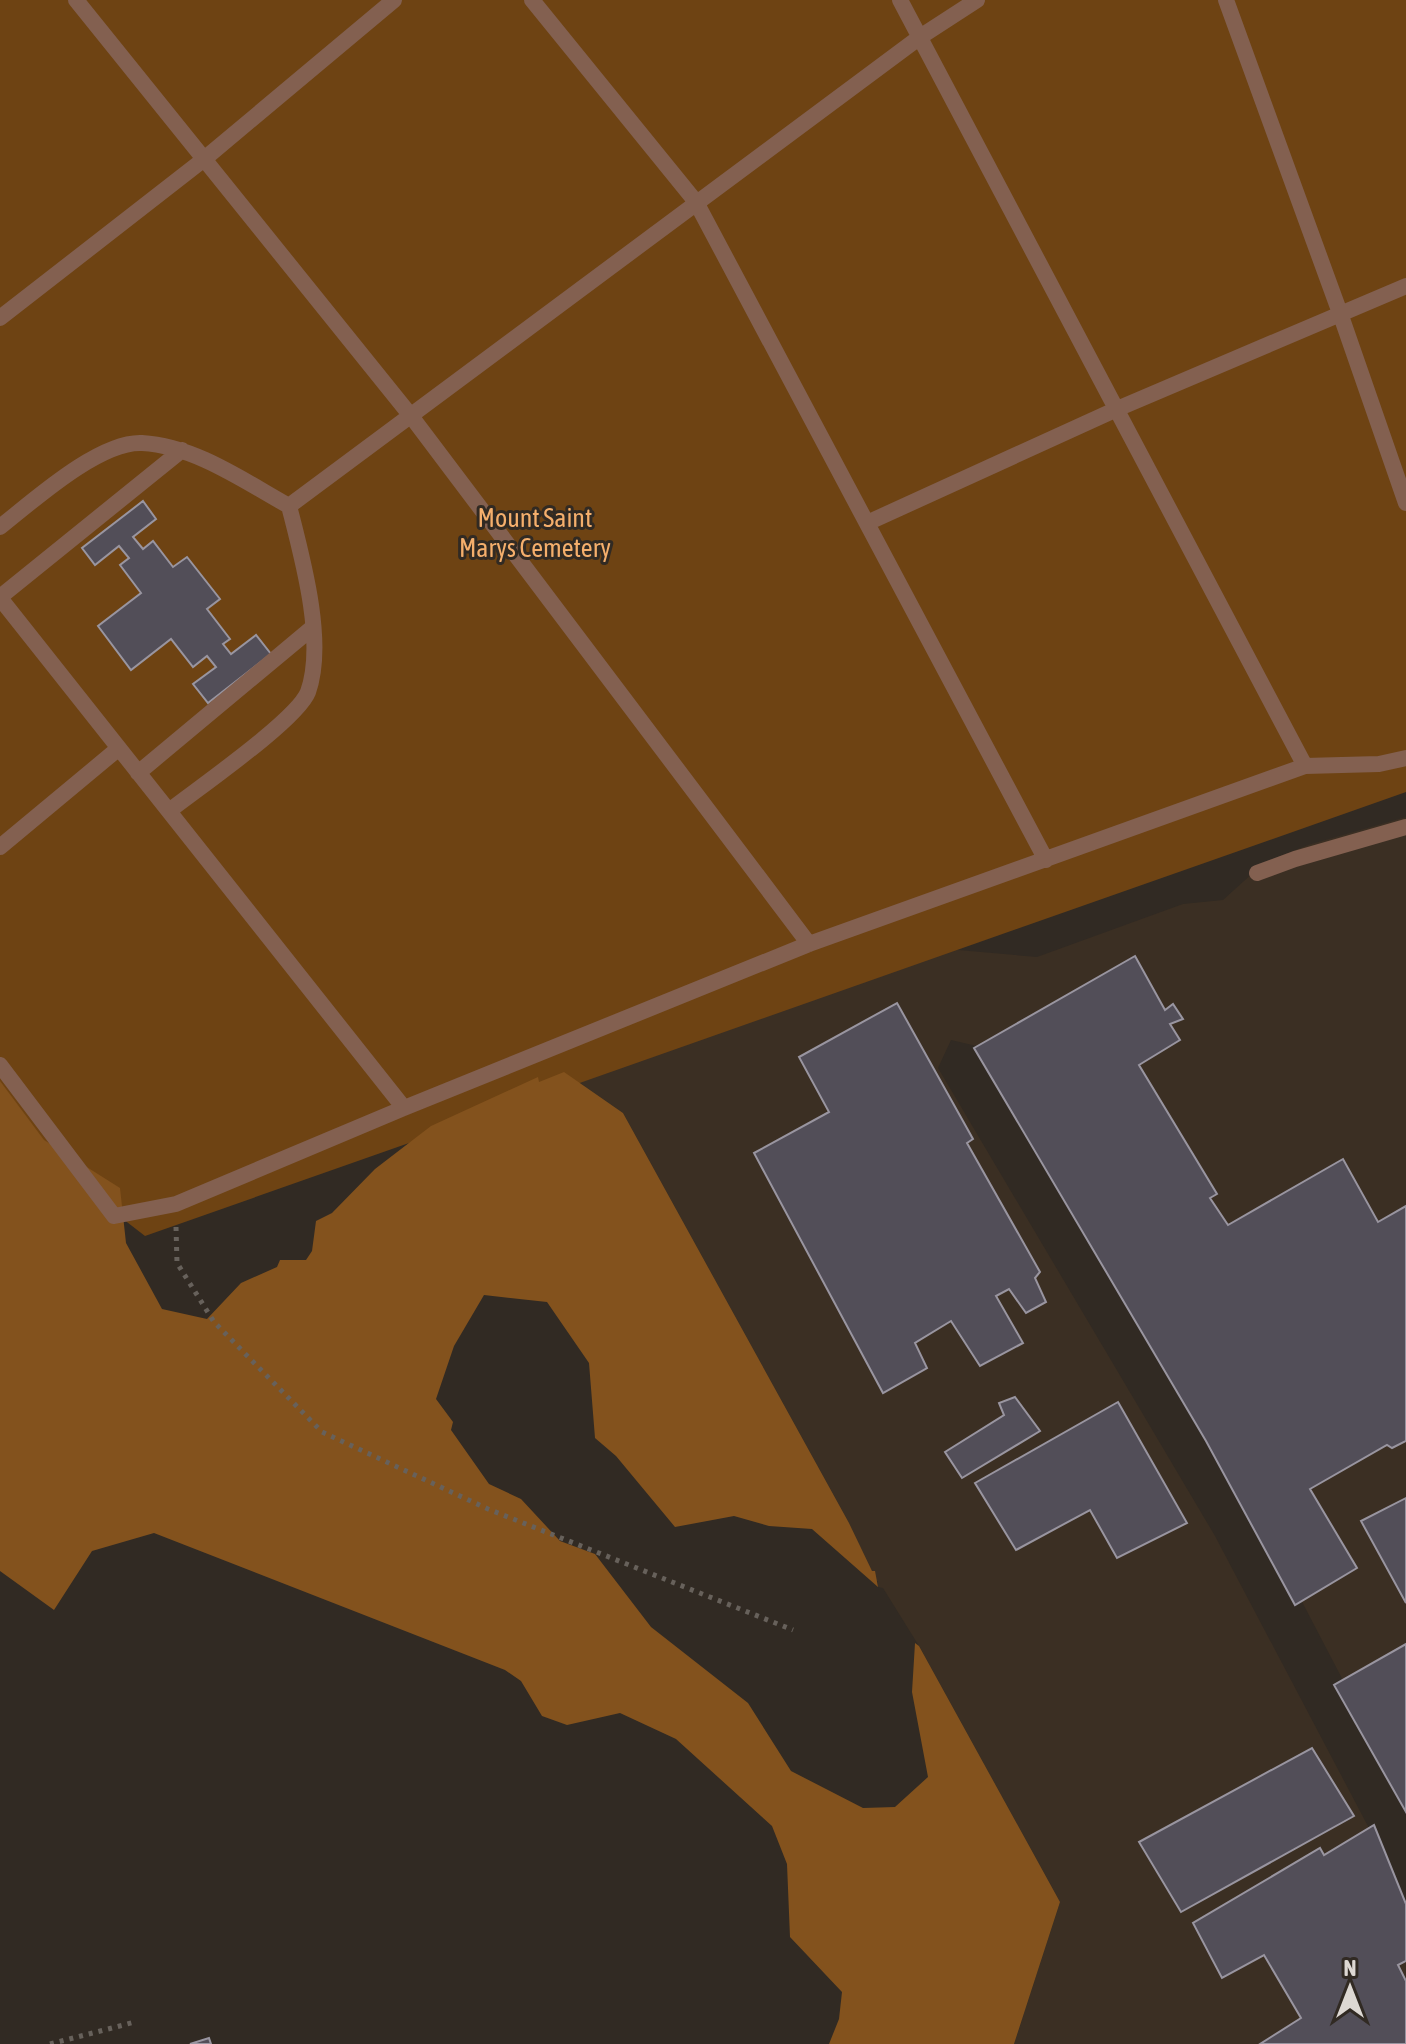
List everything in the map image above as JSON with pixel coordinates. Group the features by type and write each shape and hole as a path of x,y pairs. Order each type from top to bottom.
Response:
{"street":[{"path":"76,0 411,416 809,944"},
{"path":"0,318 203,160 394,0"},
{"path":"532,0 696,202 1046,860"},
{"path":"900,0 1305,766"},
{"path":"289,506 920,37 977,0"},
{"path":"1226,0 1406,503"},
{"path":"867,523 1117,409 1406,286"},
{"path":"0,527 65,476 103,453 140,442 182,450 225,469 289,506 306,576 312,628 314,662 307,695 287,719 169,811"},
{"path":"182,450 0,598 404,1108"},
{"path":"138,773 312,628"},
{"path":"0,847 119,748"},
{"path":"0,1065 114,1216 176,1204 809,944 1305,766 1379,764 1406,758"},
{"path":"1257,873 1406,827"}],"path":[{"path":"176,1204 177,1263 214,1322 322,1432 488,1509 793,1630"},
{"path":"50,2044 135,2022"}],"shaded area":[{"path":"1406,817 1406,1801 1253,1508 981,1047 951,1040 938,1068 1215,1536 1390,1868 1406,1928 1406,2044 1014,2044 1060,1902 919,1646 883,1588 878,1587 878,1581 875,1581 849,1523 623,1113 564,1072 856,941 1037,957 1183,904 1223,900 1265,862 1308,845"},
{"path":"564,1072 623,1113 849,1523 872,1571 875,1571 878,1587 812,1529 769,1526 734,1516 675,1527 616,1456 595,1438 589,1363 547,1302 484,1295 454,1346 436,1399 453,1422 451,1430 489,1484 521,1499 560,1541 595,1554 651,1627 748,1703 791,1771 863,1808 895,1807 928,1777 912,1692 915,1643 919,1646 1060,1902 1014,2044 829,2044 839,2019 842,1992 790,1937 787,1864 772,1826 676,1739 620,1713 567,1725 542,1716 521,1681 505,1670 154,1533 92,1551 54,1610 0,1571 0,1081 44,1140 120,1188 126,1243 162,1309 207,1319 241,1283 277,1267 280,1260 306,1260 312,1251 316,1221 332,1213 375,1169 431,1126 538,1077 539,1082"}],"green space":[{"name":"Mount Saint Marys Cemetery","path":"0,0 1406,0 1406,792 145,1236 0,1124"}],"building":[{"path":"143,501 156,519 133,537 143,549 153,541 173,567 187,557 220,599 207,609 230,639 223,644 231,654 256,635 271,654 208,703 193,684 216,667 207,656 193,667 171,639 131,670 98,626 141,593 120,565 129,558 119,546 95,565 82,548"},
{"path":"1135,956 1165,1010 1173,1004 1183,1019 1170,1024 1180,1040 1139,1065 1217,1194 1210,1198 1228,1225 1343,1159 1378,1222 1406,1206 1406,1441 1392,1448 1387,1445 1310,1489 1357,1568 1295,1605 1206,1441 974,1048"},
{"path":"897,1003 973,1139 967,1143 1040,1272 1035,1278 1046,1302 1026,1313 1009,1289 996,1296 1023,1343 980,1366 951,1321 915,1343 927,1368 883,1393 754,1153 829,1112 799,1057"},
{"path":"1015,1397 1040,1431 962,1478 945,1452 1004,1415 999,1403"},
{"path":"1118,1402 1187,1523 1117,1558 1090,1510 1016,1550 975,1483"},
{"path":"1406,1498 1406,1603 1361,1521"},
{"path":"1406,1644 1406,1812 1334,1685"},
{"path":"1312,1748 1354,1816 1181,1912 1139,1842"},
{"path":"1374,1825 1406,1904 1406,1961 1398,1965 1406,1981 1406,2044 1260,2044 1301,2018 1264,1955 1222,1978 1193,1923 1320,1848 1324,1855"},
{"path":"209,2038 211,2044 190,2044"}]}
